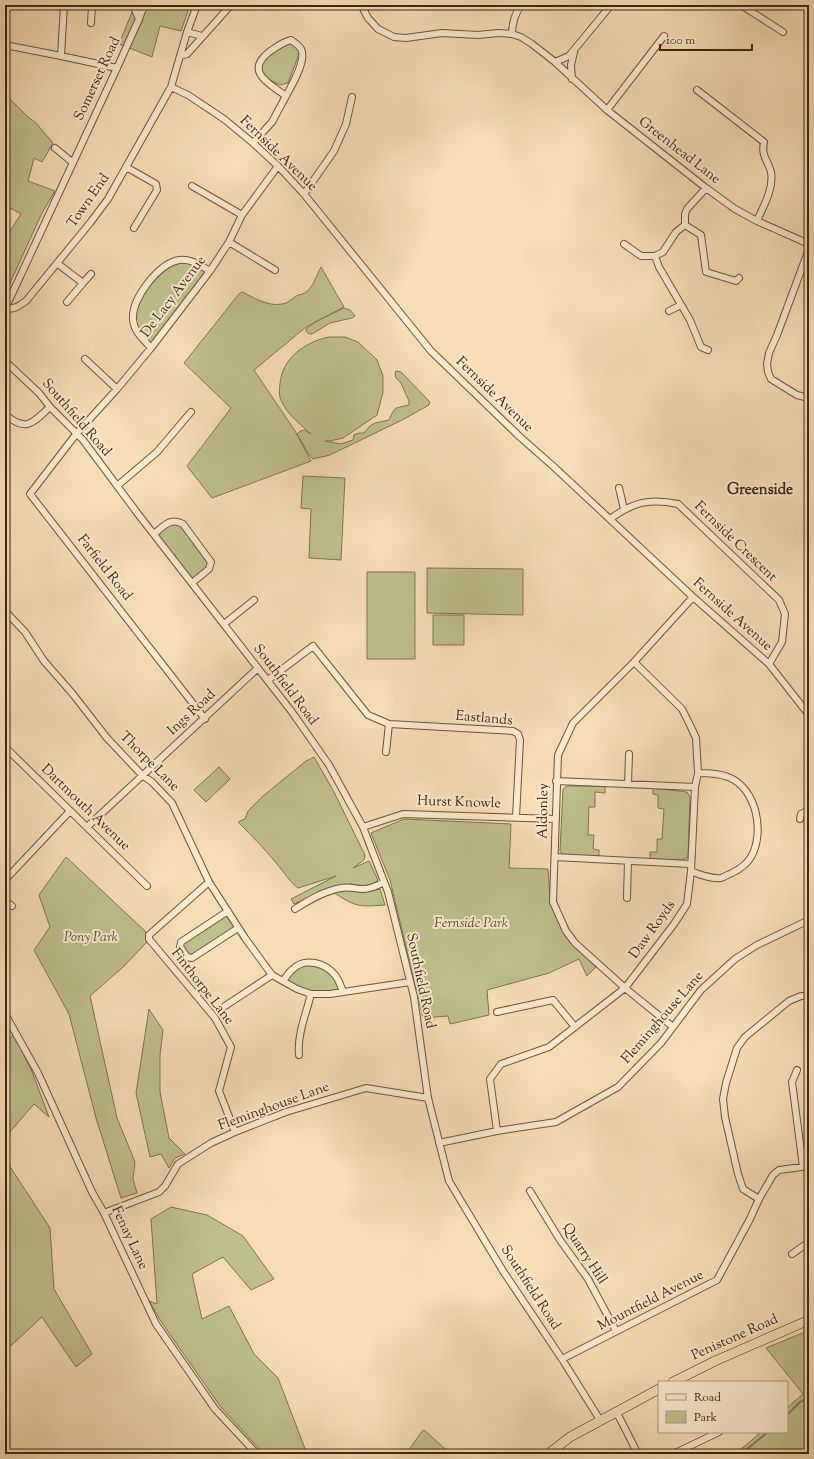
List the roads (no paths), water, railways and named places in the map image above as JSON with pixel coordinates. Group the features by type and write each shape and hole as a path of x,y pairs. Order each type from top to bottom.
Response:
{"highway":[{"name":"Penistone Road","path":"675,1381 715,1361 807,1320"},
{"path":"548,1454 570,1437 658,1390"}],"street":[{"path":"62,56 64,5"},
{"path":"91,23 92,5"},
{"path":"133,5 139,19"},
{"name":"Somerset Road","path":"5,309 117,68 144,5"},
{"name":"Town End","path":"5,309 17,307 26,301 58,264 108,198 171,87 196,5"},
{"path":"180,56 187,54 231,5"},
{"path":"361,5 368,18 378,29 394,37 406,38 442,33 478,35 498,33 512,34 512,24 521,5"},
{"path":"555,62 569,56 576,49 611,5"},
{"path":"741,5 784,32"},
{"path":"187,32 202,36"},
{"name":"Greenhead Lane","path":"512,34 532,44 555,62 607,110 735,209 757,221 809,244"},
{"path":"607,110 664,36"},
{"path":"253,143 272,122 286,96 300,66 302,50 291,40 284,42 261,58 259,65 259,72 263,79 286,96"},
{"path":"5,45 117,68"},
{"path":"572,79 571,65 576,49"},
{"name":"Fernside Avenue","path":"171,87 188,95 224,119 278,166 304,194 431,351 520,437 693,597 769,664 809,715"},
{"path":"697,90 764,142 762,149 763,156 771,172 772,180 757,221"},
{"path":"304,194 334,151 346,124 352,97"},
{"path":"55,148 72,162"},
{"name":"De Lacy Avenue","path":"77,433 117,389 151,348 210,271 229,242 242,214 278,166"},
{"path":"126,167 156,184 157,190 134,228"},
{"path":"192,186 242,214"},
{"path":"624,244 641,256 655,256 663,252 676,232 684,224 687,209 706,188"},
{"path":"684,224 701,235 706,272 736,281 739,278"},
{"path":"229,242 275,270"},
{"path":"809,249 769,353 767,364 771,379 797,395 809,398"},
{"path":"655,256 659,267 690,320 701,347 708,350"},
{"path":"151,348 137,332 133,320 135,306 148,284 165,266 179,260 191,261 210,271"},
{"path":"58,264 83,284"},
{"path":"67,302 91,274"},
{"path":"669,311 681,305"},
{"path":"85,359 117,389"},
{"name":"Southfield Road","path":"5,361 39,393 50,407 83,440 268,680 329,765 363,827 384,882 414,997 428,1098 446,1170 452,1187 503,1271 562,1359 600,1420"},
{"path":"6,415 15,423 24,425 32,424 50,407"},
{"path":"118,486 157,452 191,412"},
{"name":"Farfield Road","path":"77,433 30,494 205,719"},
{"path":"619,488 624,509"},
{"name":"Fernside Crescent","path":"610,519 624,509 646,502 660,500 678,504 778,600 785,614 782,642 769,664"},
{"path":"154,534 170,522 177,521 183,524 211,562 209,569 192,583"},
{"name":"Aldonley","path":"673,1027 625,988 575,943 566,931 553,902 556,781 558,755 573,723 634,662 693,597"},
{"path":"224,624 254,600"},
{"name":"Thorpe Lane","path":"5,611 25,632 44,661 72,693 107,738 142,775 152,782 172,803 209,882 238,928 272,975 297,989 311,994 330,994 410,982"},
{"name":"Eastlands","path":"268,680 313,646 368,715 389,724 513,731 518,734 520,740 516,817"},
{"name":"Daw Royds","path":"497,1132 490,1079 501,1064 549,1047 625,988 674,924 687,904 691,871 690,864 695,787 698,773 696,738 682,709 634,662"},
{"name":"Ings Road","path":"87,827 142,775 205,719 258,668"},
{"path":"386,752 389,724"},
{"name":"Dartmouth Avenue","path":"5,747 147,886"},
{"path":"628,784 629,754"},
{"path":"691,871 705,877 722,878 738,870 751,858 756,843 758,817 753,802 743,788 730,778 714,774 698,773"},
{"path":"556,781 695,787"},
{"path":"800,819 801,814 809,810"},
{"path":"5,880 70,811"},
{"name":"Hurst Knowle","path":"363,827 403,814 556,819"},
{"path":"555,857 690,864"},
{"path":"627,898 628,861"},
{"name":"Finthorpe Lane","path":"209,882 149,935 149,939 214,1018 231,1047 219,1091 236,1132"},
{"path":"294,908 331,890 347,887 362,889 372,888 384,882"},
{"path":"5,901 12,906"},
{"path":"228,911 181,942 180,946 187,957 192,958 238,928"},
{"name":"Fleminghouse Lane","path":"439,1144 556,1122 618,1087 661,1043 701,990 735,959 757,945 809,920"},
{"path":"283,982 293,969 299,965 315,963 323,965 335,974 339,980 343,992"},
{"path":"226,1006 272,975"},
{"path":"299,1055 299,1037 311,994"},
{"path":"758,1199 743,1189 738,1174 725,1117 723,1099 726,1083 738,1048 745,1037 789,1001 801,996 809,996"},
{"path":"497,1012 553,1000 575,1028"},
{"name":"Fenay Lane","path":"5,1014 38,1073 92,1192 104,1213 156,1324 215,1408 257,1454"},
{"path":"797,1070 792,1082 806,1167"},
{"name":"Fleminghouse Lane","path":"104,1213 159,1192 165,1186 178,1164 211,1143 286,1112 366,1088 428,1098"},
{"name":"Mountfield Avenue","path":"562,1359 717,1280 750,1219 758,1199 773,1175 779,1170 806,1167"},
{"name":"Quarry Hill","path":"530,1191 560,1240 588,1279 616,1331"},
{"path":"792,1254 809,1242"},
{"path":"807,1320 809,1332"},
{"path":"616,1411 638,1454"},
{"path":"673,1454 717,1433"}],"waterway":[{"path":"788,1414 800,1402 809,1398"},
{"path":"741,1454 767,1433"}],"district":[{"name":"Greenside","path":"760,490"}],"park label":[{"name":"Fernside Park","path":"471,924"},
{"name":"Pony Park","path":"91,938"}]}
